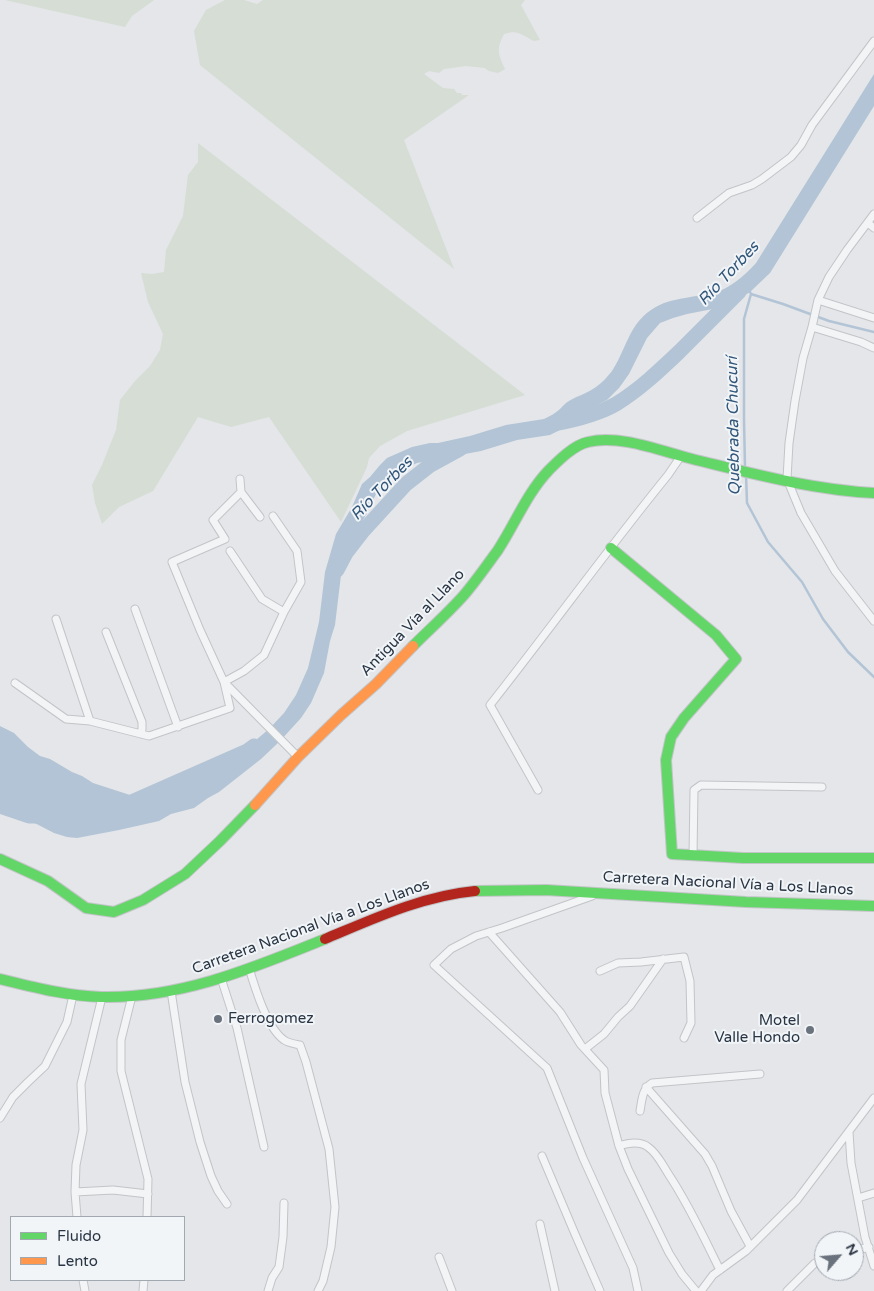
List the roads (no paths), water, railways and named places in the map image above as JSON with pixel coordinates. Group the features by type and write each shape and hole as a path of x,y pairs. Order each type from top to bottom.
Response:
{"main road":[{"name":"Antigua Vía al Llano","path":"0,859 48,881 86,908 101,911 114,912 143,900 185,874 254,807 298,757 376,684 464,595 498,549 529,497 547,472 565,454 588,442 608,440 644,445 760,475 855,492 874,493"},
{"path":"611,548 716,635 736,659 684,718 671,737 666,760 672,854 743,858 874,858"},
{"name":"Carretera Nacional Vía a Los Llanos","path":"0,979 72,995 102,997 171,992 249,968 418,902 469,891 535,889 755,902 874,906"}],"street":[{"path":"697,218 729,193 762,179 791,157 801,145 812,125 874,41"},
{"path":"874,214 829,277 818,300 803,358 797,392 787,479 801,513 835,571 874,621"},
{"path":"868,222 874,228"},
{"path":"818,300 874,318"},
{"path":"812,327 861,342 874,348"},
{"path":"538,790 490,705 548,631 581,585 668,476 681,456"},
{"path":"240,479 241,492 260,517"},
{"path":"15,683 66,719 90,721 149,736 230,708 224,682 172,562 225,539 214,520 241,492"},
{"path":"224,682 244,671 264,655 284,612 301,582 297,551 273,516"},
{"path":"230,551 262,598 284,612"},
{"path":"135,609 178,727"},
{"path":"56,619 90,721"},
{"path":"106,632 142,722 141,734"},
{"path":"224,682 298,757"},
{"path":"693,856 694,790 701,785 822,787"},
{"path":"599,894 476,936 451,949 434,965 547,1068 583,1158 633,1268 638,1291"},
{"path":"490,932 560,1012 585,1049 604,1070 606,1093 619,1146 638,1191 669,1253 682,1274 696,1291"},
{"path":"600,971 618,963 684,957 690,981 690,1023 684,1038"},
{"path":"585,1049 604,1034 630,1006 663,959"},
{"path":"249,968 262,1007 275,1030 284,1040 300,1045 329,1150 335,1207 331,1247 323,1281 318,1291"},
{"path":"221,978 237,1028 264,1147"},
{"path":"171,992 185,1082 200,1142 211,1176 227,1204"},
{"path":"0,1118 13,1097 45,1066 67,1022 72,995"},
{"path":"132,996 121,1040 121,1071 146,1165 148,1179 147,1216"},
{"path":"77,1216 76,1165 83,1130 81,1084 102,997"},
{"path":"640,1110 646,1087 655,1082 760,1074"},
{"path":"646,1087 705,1154 731,1211 750,1246"},
{"path":"701,1291 713,1275 750,1246 797,1200 874,1098"},
{"path":"849,1132 851,1163 874,1265"},
{"path":"619,1146 634,1143 644,1145 658,1158 690,1210 720,1270"},
{"path":"542,1156 600,1291"},
{"path":"75,1192 113,1190 148,1194"},
{"path":"858,1198 874,1193"},
{"path":"268,1291 272,1278 279,1266 283,1237 284,1203"},
{"path":"540,1224 555,1291"},
{"path":"864,1249 869,1248"},
{"path":"439,1257 452,1291"},
{"path":"787,1291 814,1264"}],"water":[{"path":"874,74 874,106 770,273 750,292 728,306 687,314 660,323 647,338 629,374 619,388 607,400 577,415 558,431 550,435 517,440 481,451 417,463 392,476 376,494 351,540 341,575 335,625 324,673 311,703 301,718 261,759 219,792 194,808 171,814 159,821 77,838 54,833 27,819 0,800 0,726 14,733 40,756 50,759 93,783 130,795 167,793 223,766 250,745 284,713 296,695 308,668 319,622 325,572 336,534 352,507 362,484 387,458 412,447 470,436 506,425 544,419 551,416 568,402 593,389 605,379 617,363 637,323 651,310 677,299 724,289 741,278 756,263"}],"waterway":[{"name":"Quebrada Chucurí","path":"745,468 744,319 751,294 749,290"},
{"name":"Río Torbes","path":"554,424 594,414 624,399 664,366 739,292"},
{"path":"751,294 829,321 874,332"},
{"name":"Río Torbes","path":"337,570 346,553 363,531 406,484 429,466 460,449"},
{"name":"Quebrada Chucurí","path":"746,474 747,503 768,542 802,582 823,619 848,652 874,677"},
{"name":"Río Torbes","path":"129,803 247,751 254,746"},
{"name":"Río Torbes","path":"0,806 29,816 38,816"}],"place":[{"name":"Ferrogomez","path":"218,1019"},
{"name":"Motel Valle Hondo","path":"810,1030"}]}
